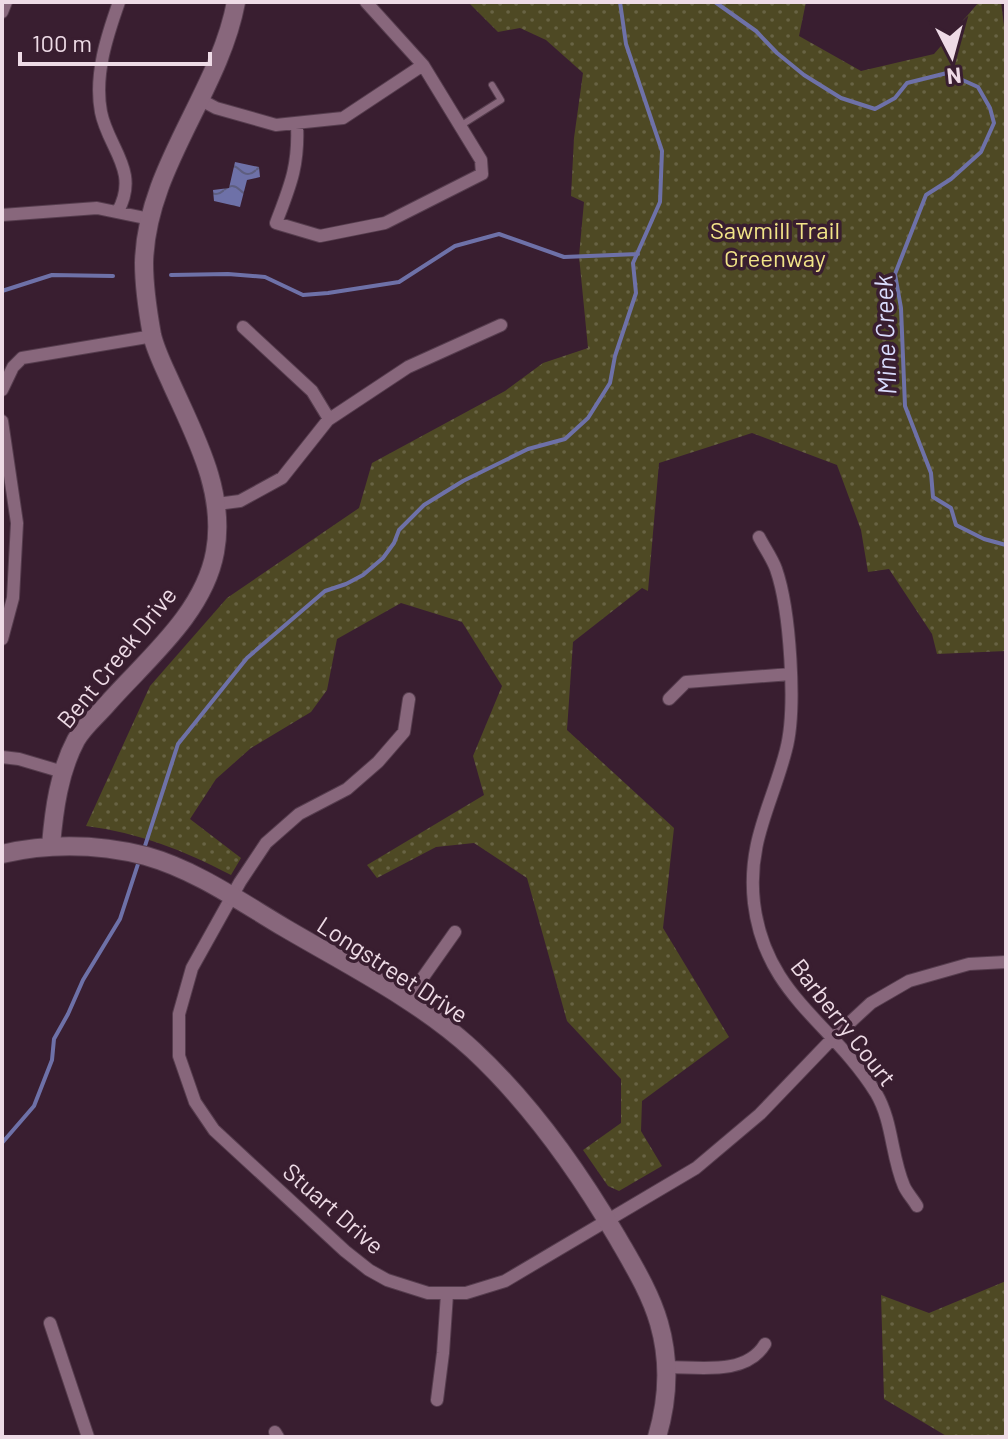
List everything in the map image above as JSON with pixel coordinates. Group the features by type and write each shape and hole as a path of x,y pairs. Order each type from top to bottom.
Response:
{"street":[{"path":"2,12 6,2"},
{"path":"118,211 127,186 113,139 104,124 99,95 102,59 119,2"},
{"name":"Bent Creek Drive","path":"51,845 63,772 78,737 187,615 206,581 215,553 217,504 209,471 153,336 144,265 150,219 171,159 230,33 236,2"},
{"path":"297,125 296,170 276,223 320,236 385,223 482,174 481,160 423,65 366,2"},
{"path":"201,100 216,108 276,125 343,118 423,65"},
{"path":"2,215 97,208 150,219"},
{"path":"217,504 240,501 282,478 329,419 408,367 501,325"},
{"path":"243,327 312,391 329,419"},
{"path":"2,390 13,367 22,358 153,336"},
{"path":"2,421 5,468 17,523 13,598 2,639"},
{"name":"Barberry Court","path":"759,537 776,569 784,606 793,714 786,750 759,830 752,867 760,936 771,965 793,998 851,1058 877,1095 890,1128 904,1186 917,1206"},
{"path":"669,699 686,682 791,674"},
{"name":"Stuart Drive","path":"409,699 404,732 378,762 347,789 299,814 266,843 192,968 179,1014 179,1056 195,1102 214,1130 345,1251 387,1280 428,1293 447,1294 466,1293 505,1281 696,1168 729,1143 871,1003 909,981 969,964 1006,962"},
{"path":"2,757 63,772"},
{"name":"Longstreet Drive","path":"2,854 51,845 107,848 149,857 232,896 407,1000 472,1049 530,1109 573,1167 646,1288 659,1323 667,1367 666,1401 657,1437"},
{"path":"407,1000 455,932"},
{"path":"437,1400 447,1294"},
{"path":"50,1323 88,1437"},
{"path":"667,1367 739,1365 760,1352 765,1344"}],"lane":[{"path":"460,126 501,100 492,85"}],"green space":[{"name":"Sawmill Trail Greenway","path":"468,2 806,2 799,36 861,71 934,54 979,2 1001,2 1006,41 1006,651 937,654 932,634 889,569 868,572 861,530 837,465 752,433 659,463 648,591 642,588 573,642 567,730 674,828 663,928 729,1037 642,1101 641,1131 662,1166 619,1191 608,1186 583,1150 621,1123 621,1079 567,1021 527,878 474,843 436,847 377,878 367,865 484,795 473,756 502,686 462,622 401,603 337,639 327,690 311,712 251,748 216,779 190,819 241,858 231,875 160,844 86,826 150,686 227,598 359,508 372,463 505,391 543,363 588,348 579,256 584,202 571,196 574,138 583,73 546,40 520,28 498,32"},
{"path":"1006,1281 1006,1437 948,1437 884,1399 881,1295 929,1313"}],"water":[{"path":"235,162 259,167 260,177 247,180 240,207 214,201 213,190 229,188"}],"waterway":[{"path":"144,849 178,744 247,658 325,591 363,575 383,558 399,530 424,505 463,481 528,449 565,439 588,418 610,383 615,356 636,293 633,263 660,202 662,151 626,44 620,2"},
{"name":"Mine Creek","path":"715,2 756,31 804,75 841,98 875,109 895,98 907,83 947,73 978,87 990,108 994,123 981,152 951,179 926,195 895,274 901,308 905,406 931,473 933,497 951,508 956,525 984,539 1006,545"},
{"path":"171,275 265,277 303,295 328,293 399,282 455,246 499,234 564,257 638,254"},
{"path":"2,291 52,275 113,276"},
{"path":"2,1143 34,1106 52,1060 54,1039 83,980 120,919 139,861"}]}
